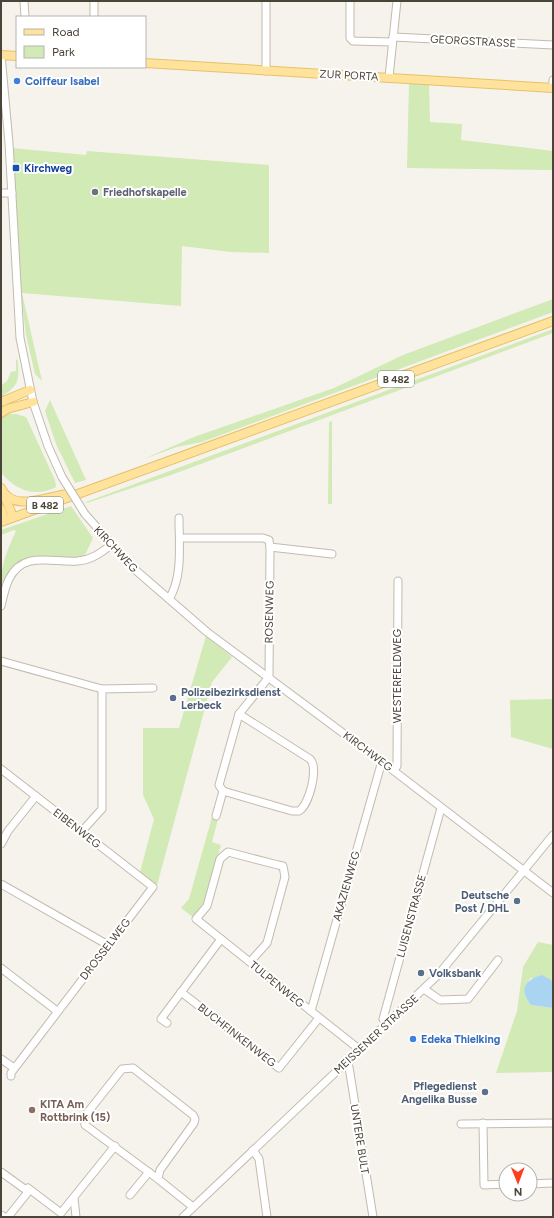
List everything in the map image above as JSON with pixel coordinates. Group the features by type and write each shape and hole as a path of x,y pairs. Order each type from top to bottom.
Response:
{"main road":[{"path":"1,55 16,56"},
{"name":"ZUR PORTA","path":"146,63 553,88"},
{"name":"B 482","path":"3,521 553,322"},
{"path":"1,402 30,390"},
{"path":"1,413 7,409 33,402"},
{"path":"2,489 12,499 21,502 29,502 57,495 77,494"},
{"path":"2,489 13,517"},
{"path":"1,509 3,521"}],"street":[{"path":"24,1 26,16"},
{"path":"94,1 94,16"},
{"path":"266,1 266,71"},
{"name":"GEORGSTRASSE","path":"350,1 350,38 353,41 393,40 553,46"},
{"path":"389,77 398,1"},
{"name":"KIRCHWEG","path":"1,55 12,193 20,338 33,402 48,446 62,477 85,514 132,567 207,632 394,771 553,893"},
{"path":"553,80 553,88"},
{"path":"1,193 12,193"},
{"path":"169,599 176,585 179,518"},
{"path":"184,538 264,538 269,540 270,547 332,554"},
{"path":"1,606 8,580 19,565 37,559 79,561 97,556 111,545"},
{"name":"ROSENWEG","path":"268,677 270,547"},
{"name":"WESTERFELDWEG","path":"394,771 397,766 398,581"},
{"path":"1,661 102,689 153,688"},
{"path":"239,714 310,759 315,766 306,804 299,811 292,811 223,792 219,785 239,714 268,677"},
{"path":"82,831 102,809 102,689"},
{"name":"AKAZIENWEG","path":"311,1011 382,762"},
{"name":"EIBENWEG","path":"1,769 153,887"},
{"path":"216,816 223,792"},
{"path":"1,844 8,831 36,796"},
{"name":"LUISENSTRASSE","path":"386,1023 382,1019 441,808"},
{"name":"MEISSENER STRASSE","path":"183,1217 386,1023 424,989 454,958 553,835"},
{"name":"TULPENWEG","path":"250,962 267,943 285,877 283,866 233,852 224,854 220,859 207,906 196,919 359,1049"},
{"path":"1,884 108,945"},
{"name":"DROSSELWEG","path":"11,1076 10,1073 153,887"},
{"path":"167,1023 161,1019 221,939"},
{"path":"424,989 440,1000 468,999 498,960"},
{"path":"1,968 57,1011"},
{"name":"BUCHFINKENWEG","path":"181,992 279,1068 319,1018"},
{"path":"1,1059 14,1068"},
{"name":"UNTERE BULT","path":"345,1063 349,1067 373,1217"},
{"path":"158,1179 160,1170 194,1123 195,1119 193,1115 132,1068 127,1068 120,1071 84,1117 85,1125 150,1172 158,1179 193,1207"},
{"path":"483,1123 484,1185 498,1184"},
{"path":"460,1124 553,1123"},
{"path":"1,1172 28,1190 57,1214 62,1213 115,1146"},
{"path":"253,1150 259,1158 268,1217"},
{"path":"130,1195 150,1172"},
{"path":"538,1184 553,1183"},
{"path":"8,1217 28,1190"},
{"path":"74,1198 76,1217"},
{"path":"1,1214 4,1217"}],"green space":[{"path":"409,82 429,83 430,122 462,124 461,140 553,151 553,170 407,168"},
{"path":"12,148 86,155 87,151 269,165 269,253 231,252 182,246 181,306 22,293 42,381 35,374 26,335 22,302"},
{"path":"553,299 553,312 202,442 177,447 141,460 194,437 334,388 403,355"},
{"path":"553,329 553,333 171,475 87,503 86,502"},
{"path":"16,359 18,361 17,382 15,386 1,397 1,386 7,381 11,372 16,371"},
{"path":"50,400 86,480 75,483 56,444 45,411"},
{"path":"7,414 16,414 26,417 55,480 56,487 41,492 33,492 19,488 1,472 1,417"},
{"path":"332,421 332,504 328,504 329,422"},
{"path":"71,506 93,538 85,555 78,563 48,561 33,562 26,564 10,578 1,583 4,563 16,531 14,530 1,535 1,530"},
{"path":"206,636 232,657 212,682 156,889 139,876 154,819 143,795 143,728 179,728"},
{"path":"553,699 553,749 511,737 510,700"},
{"path":"212,817 218,819 212,842 221,845 205,901 193,917 181,908 189,899"},
{"path":"538,942 553,945 553,983 551,980 531,978 528,981 525,991 531,1005 553,1008 553,1072 496,1073 517,1011 523,967"}],"water":[{"path":"542,975 551,980 553,983 553,1008 531,1005 525,995 524,990 527,983"}],"place":[{"name":"Coiffeur Isabel","path":"17,81"},
{"name":"Kirchweg","path":"16,168"},
{"name":"Friedhofskapelle","path":"95,192"},
{"name":"Polizeibezirksdienst Lerbeck","path":"173,698"},
{"name":"Deutsche Post / DHL","path":"517,901"},
{"name":"Volksbank","path":"421,973"},
{"name":"Edeka Thielking","path":"413,1039"},
{"name":"Pflegedienst Angelika Busse","path":"485,1092"},
{"name":"KITA Am Rottbrink (15)","path":"32,1110"}]}
